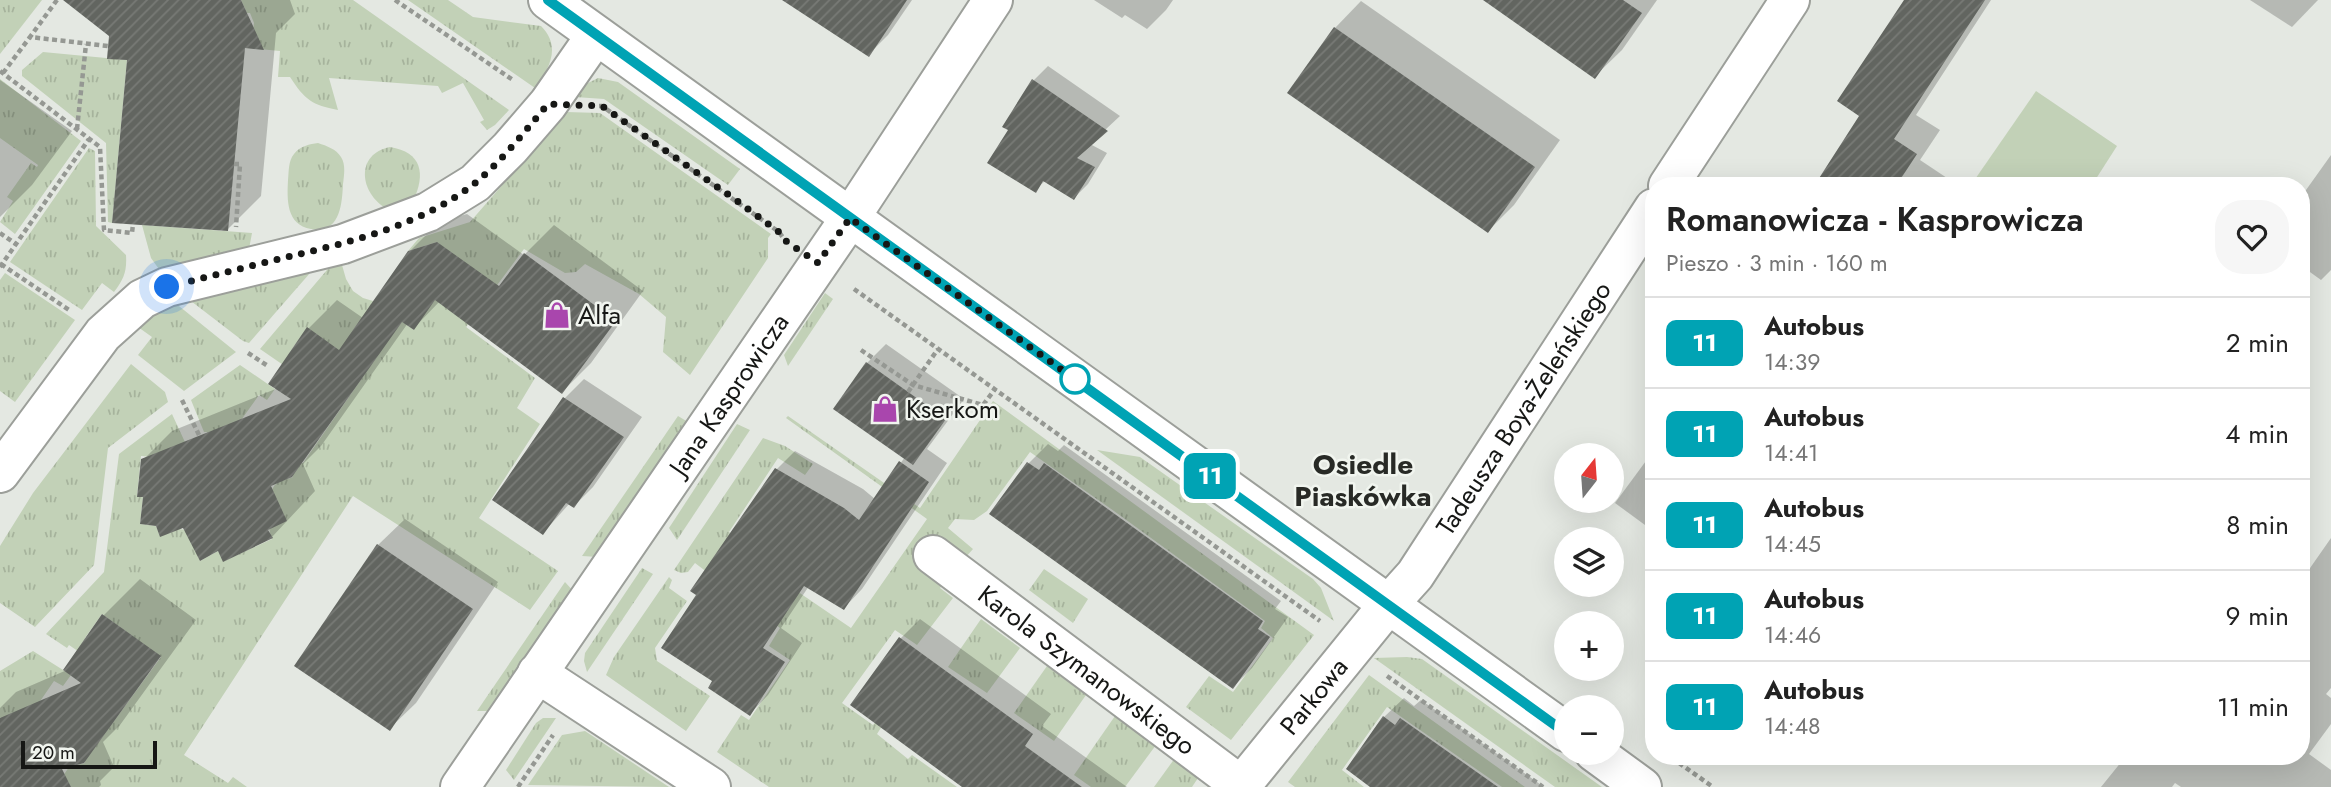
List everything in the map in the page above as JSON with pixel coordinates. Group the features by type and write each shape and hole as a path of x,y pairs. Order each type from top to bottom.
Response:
{"street":[{"path":"548,0 1554,724"},
{"name":"Jana Kasprowicza","path":"460,787 850,218 993,0"},
{"path":"1674,177 1790,0"},
{"path":"0,473 103,334 142,299 167,287 343,244 428,212 475,183 510,148 548,104 596,35"},
{"name":"Tadeusza Boya-Żeleńskiego","path":"1388,605 1415,575 1645,222"},
{"name":"Karola Szymanowskiego","path":"933,555 1241,787"},
{"name":"Parkowa","path":"1241,787 1388,605"},
{"path":"537,673 711,787"},
{"path":"1612,765 1642,787"}],"path":[{"path":"57,0 1,72 100,147 104,230 132,233 133,224"},
{"path":"396,0 548,104 602,106 736,200 779,232 787,242 1328,627 1351,651 1543,787"},
{"path":"30,37 108,46"},
{"path":"76,129 86,44"},
{"path":"89,139 1,265 103,334"},
{"path":"234,163 240,164 232,220 235,227 247,228"},
{"path":"0,233 16,244"},
{"path":"861,349 913,385 983,405 995,389"},
{"path":"908,392 939,349"},
{"path":"248,353 268,366"},
{"path":"182,400 199,435"},
{"path":"1682,765 1713,787"}],"green space":[{"path":"0,0 42,0 0,54"},
{"path":"241,0 353,0 509,110 487,130 480,122 484,120 463,83 442,93 438,86 329,78 338,110 322,106 305,96 290,77 278,77 280,51 259,49 259,39 252,38 254,23"},
{"path":"408,0 448,0 473,17 541,26 551,42 549,66 535,88"},
{"path":"43,52 127,60 112,223 108,222 106,143 22,76 22,70"},
{"path":"598,78 618,82 740,169 728,185 604,99 575,97 586,84"},
{"path":"0,79 81,141 15,234 0,222 13,201 7,197 31,163 37,167 38,165 0,138"},
{"path":"2036,91 2117,146 2097,177 1977,177"},
{"path":"566,112 600,113 771,234 768,238 768,258 690,375 663,352 666,317 639,294 585,264 576,272 565,273 524,249 466,327 535,378 517,408 540,424 479,518 558,571 530,610 353,496 184,755 228,783 233,777 247,787 71,787 63,776 69,767 85,763 80,751 95,747 161,657 102,614 85,638 85,656 46,634 104,572 119,454 172,414 190,453 176,459 141,456 137,496 143,497 140,524 156,526 160,536 179,529 187,530 200,561 218,551 224,561 272,539 268,510 273,488 280,481 293,477 289,465 303,463 367,371 307,328 290,352 289,369 260,349 332,264 342,265 353,291 373,301 414,330 437,242 408,251 419,238 470,222"},
{"path":"318,143 331,148 343,160 342,201 334,222 328,227 311,229 303,227 292,217 288,195 289,167 296,151"},
{"path":"390,147 415,159 420,173 413,201 387,209 371,194 365,175 366,165 371,157"},
{"path":"89,148 95,151 96,226 126,255 126,261 124,275 114,292 102,283 82,310 10,262"},
{"path":"142,225 252,233 249,249 161,272 151,258"},
{"path":"317,265 249,343 187,298"},
{"path":"5,273 75,320 15,402 0,391 0,280"},
{"path":"825,293 833,299 788,366 784,355"},
{"path":"174,302 236,352 184,391 138,355 152,337 131,322"},
{"path":"131,364 165,392 168,402 108,448 94,565 35,627 0,603 0,546 33,493"},
{"path":"240,365 275,389 267,400 259,395 229,437 212,444 191,400"},
{"path":"993,401 1314,635 1231,740 1186,707 1209,676 1233,692 1273,638 1261,628 1265,621 1030,452 987,511 974,520 955,519 948,528 973,549 965,558 933,535 915,560 945,582 940,588 953,598 917,645 895,630 842,703 873,725 878,719 884,723 877,734 908,759 912,755 957,787 769,787 717,752 741,715 749,720 790,660 769,646 780,628 695,563 688,572 674,570 763,438 785,446 813,464 805,475 778,458 729,532 748,546 788,585 851,628 927,519 786,418 788,416 920,508"},
{"path":"678,416 688,422 598,557 582,556"},
{"path":"737,424 750,430 677,540 669,528"},
{"path":"1097,450 1140,457 1313,579 1321,588 1334,621"},
{"path":"642,568 653,574 587,672 585,653"},
{"path":"1044,569 1088,599 1073,623 1029,590"},
{"path":"669,577 672,580 669,588 687,601 655,648 657,661 710,696 686,731 606,675 614,657"},
{"path":"565,582 574,592 495,711 477,711"},
{"path":"981,619 1020,648 987,693 948,667"},
{"path":"33,651 71,675 63,686 54,681 23,726 7,733 0,717 0,671"},
{"path":"1374,658 1422,659 1554,753 1554,765 1571,765 1602,787 1555,787"},
{"path":"1047,666 1086,695 1054,741 1014,713"},
{"path":"1369,675 1525,787 1502,787 1387,707 1342,770 1364,787 1295,787 1288,782"},
{"path":"1115,716 1156,745 1125,787 1091,787 1074,775"},
{"path":"543,718 556,718 514,780 506,770 536,723"},
{"path":"585,731 669,787 528,785 562,735"},
{"path":"1175,758 1198,778 1192,787 1154,787"}],"building":[{"path":"63,0 241,0 264,50 245,48 228,231 112,223 127,60 107,59 109,36"},
{"path":"782,0 907,0 869,57"},
{"path":"1483,0 1623,0 1642,13 1595,79"},
{"path":"1904,0 1985,0 1894,139 1917,154 1902,177 1820,177 1859,116 1837,101"},
{"path":"1334,27 1535,167 1488,233 1287,93"},
{"path":"1032,79 1108,131 1077,158 1095,167 1074,200 1043,181 1036,193 987,163 1008,130 1002,127"},
{"path":"437,242 499,286 524,253 616,321 562,394 435,300 414,330 402,322 292,477 271,486 287,521 268,530 273,538 223,562 218,551 200,561 183,528 160,537 156,526 140,524 143,497 137,497 141,459 291,399 268,384 307,327 339,350 408,251"},
{"path":"866,362 946,419 913,465 833,409"},
{"path":"563,397 624,437 574,508 566,503 543,535 492,500"},
{"path":"899,461 929,482 844,610 804,586 763,648 785,662 750,716 708,688 712,681 661,648 696,595 690,591 775,468 844,508 859,520"},
{"path":"1027,462 1039,470 1044,463 1263,621 1258,629 1270,637 1233,689 989,514"},
{"path":"377,544 473,609 390,731 294,666"},
{"path":"102,614 161,656 84,763 62,769 71,787 0,787 0,718 81,683 63,670"},
{"path":"899,637 1033,734 1025,746 1082,787 962,787 850,705"},
{"path":"1383,716 1395,725 1400,718 1498,787 1370,787 1346,769"}],"bus line":[{"name":"11","path":"548,0 1554,724"}],"place":[{"name":"Alfa","path":"557,315"},
{"name":"Kserkom","path":"885,409"}],"district":[{"name":"Osiedle Piaskówka","path":"1363,480"}],"route":[{"path":"167,287 343,244 392,227 428,212 475,183 548,104 602,106 736,200 779,232 787,242 818,263 850,218 1083,385 1075,379"}]}
